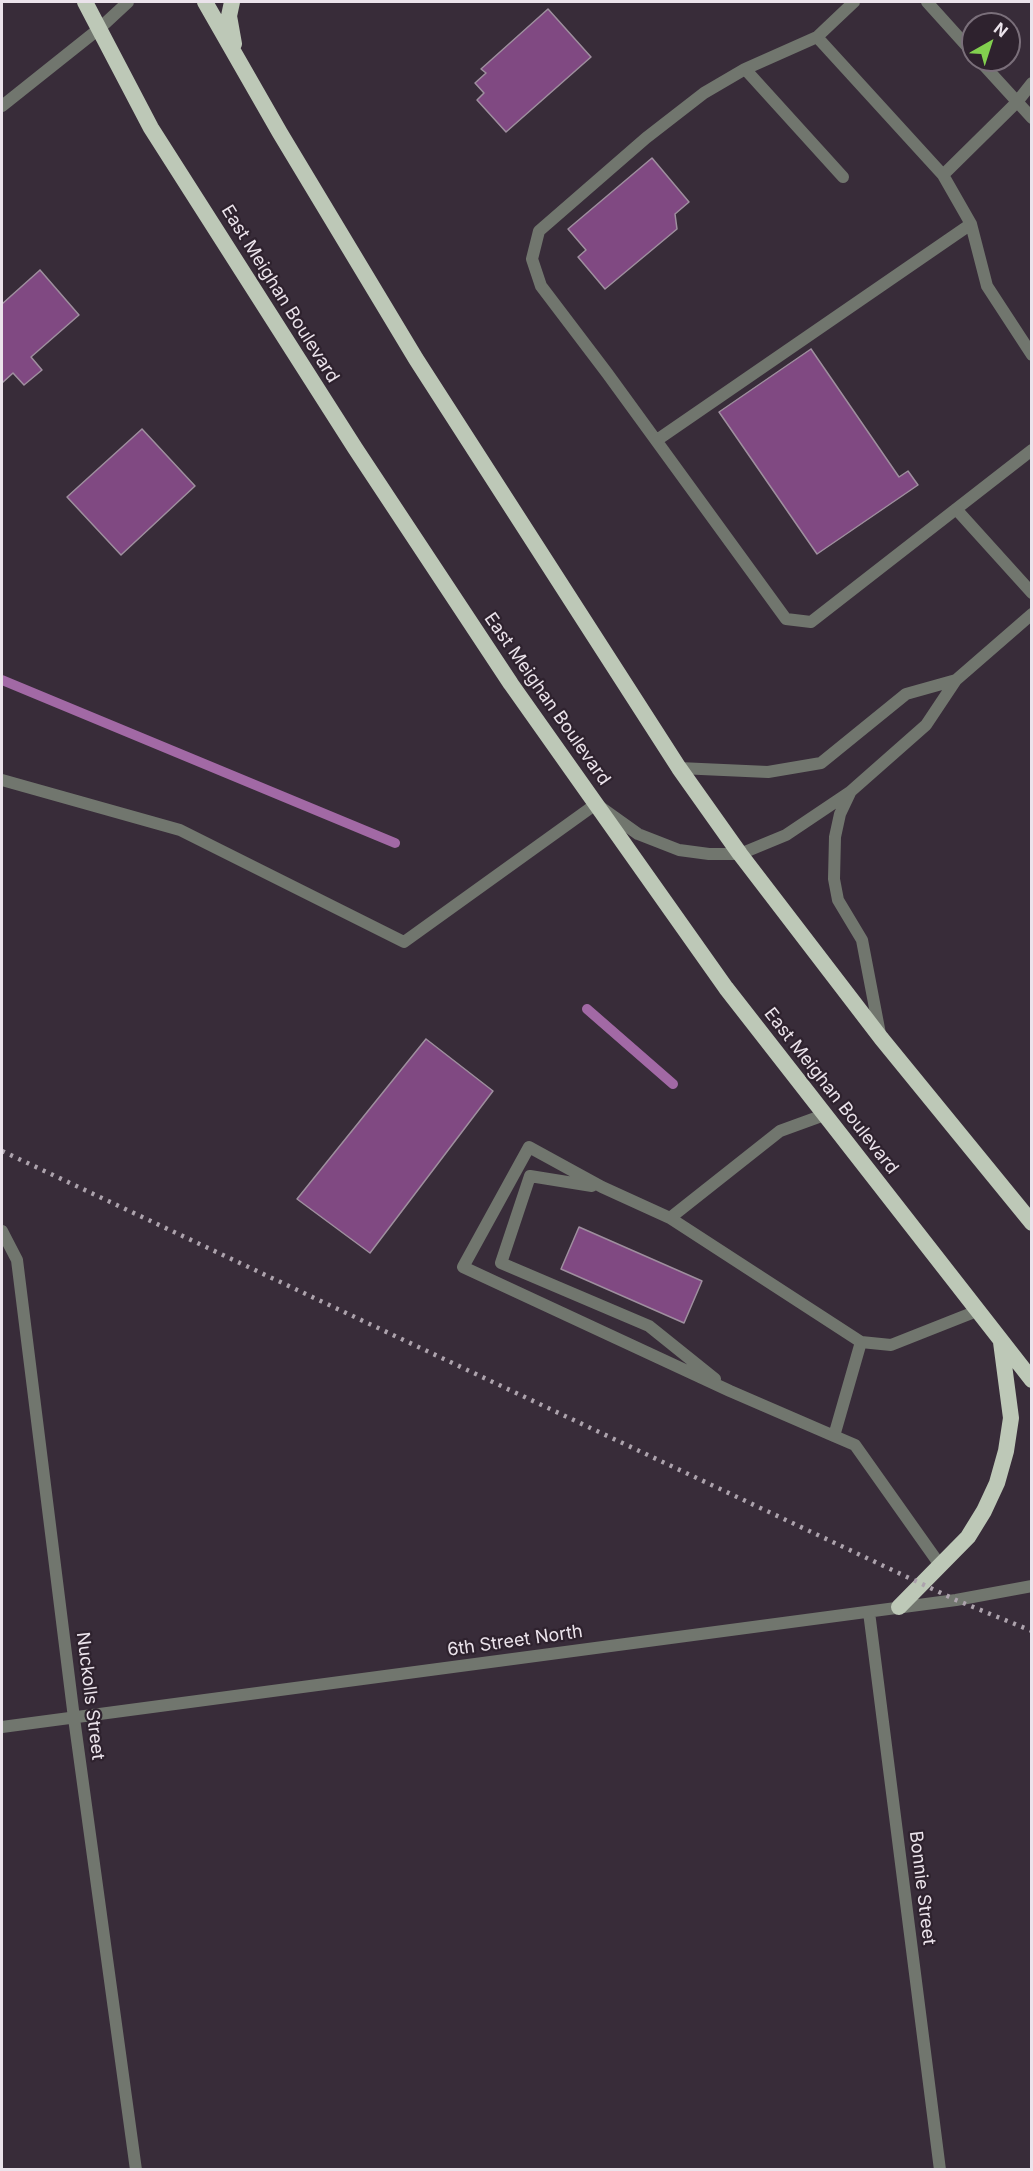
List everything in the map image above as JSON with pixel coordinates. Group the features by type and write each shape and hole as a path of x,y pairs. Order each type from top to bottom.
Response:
{"highway":[{"name":"East Meighan Boulevard","path":"85,2 151,128 342,428 511,684 726,988 1032,1380"},
{"path":"205,2 280,133 416,359 679,768 740,854 881,1038 1032,1223"},
{"path":"232,2 229,16 236,53"},
{"path":"899,1607 968,1538 997,1483 1006,1451 1011,1418 1000,1341"}],"street":[{"path":"2,106 129,2"},
{"path":"854,2 817,37 745,69 704,93 646,138 539,231 532,259 541,286 608,373 786,620 810,622 1032,450"},
{"path":"927,2 961,40"},
{"path":"817,37 943,175 971,224 987,286 1032,355"},
{"path":"745,69 843,177"},
{"path":"990,72 1032,118"},
{"path":"943,175 1017,102 1032,83"},
{"path":"657,440 971,224"},
{"path":"956,509 1032,593"},
{"path":"2,780 180,830 404,942 596,804 638,834 679,850 709,854 740,854 786,835 850,792 926,725 956,680 1032,614"},
{"path":"679,768 768,772 821,763 906,693 956,680"},
{"path":"850,792 840,814 834,837 834,879 838,900 862,940 881,1038"},
{"path":"670,1218 780,1131 824,1114"},
{"path":"940,1565 855,1445 730,1391 463,1267 529,1147 602,1187 670,1218 861,1342 891,1345 977,1311"},
{"path":"602,1187 530,1176 501,1263 649,1326 730,1391"},
{"name":"Nuckolls Street","path":"2,1231 17,1260 74,1718 136,2169"},
{"path":"834,1436 861,1342"},
{"name":"6th Street North","path":"2,1727 869,1612 956,1600 1032,1586"},
{"name":"Bonnie Street","path":"869,1612 940,2169"}],"building":[{"path":"548,9 591,57 506,132 477,100 484,93 475,83 486,73 481,69"},
{"path":"652,158 689,202 675,214 677,229 605,289 578,257 586,250 568,229"},
{"path":"40,270 79,315 31,357 42,370 24,385 13,373 2,383 2,304"},
{"path":"811,349 899,477 908,471 918,485 817,554 719,412"},
{"path":"142,429 195,486 121,555 67,497"},
{"path":"426,1039 493,1091 370,1253 297,1199"},
{"path":"579,1227 702,1281 684,1323 561,1269"}],"waterway":[{"path":"2,680 395,843"},
{"path":"587,1009 673,1084"}],"railway":[{"path":"2,1151 956,1600 1032,1631"}]}
